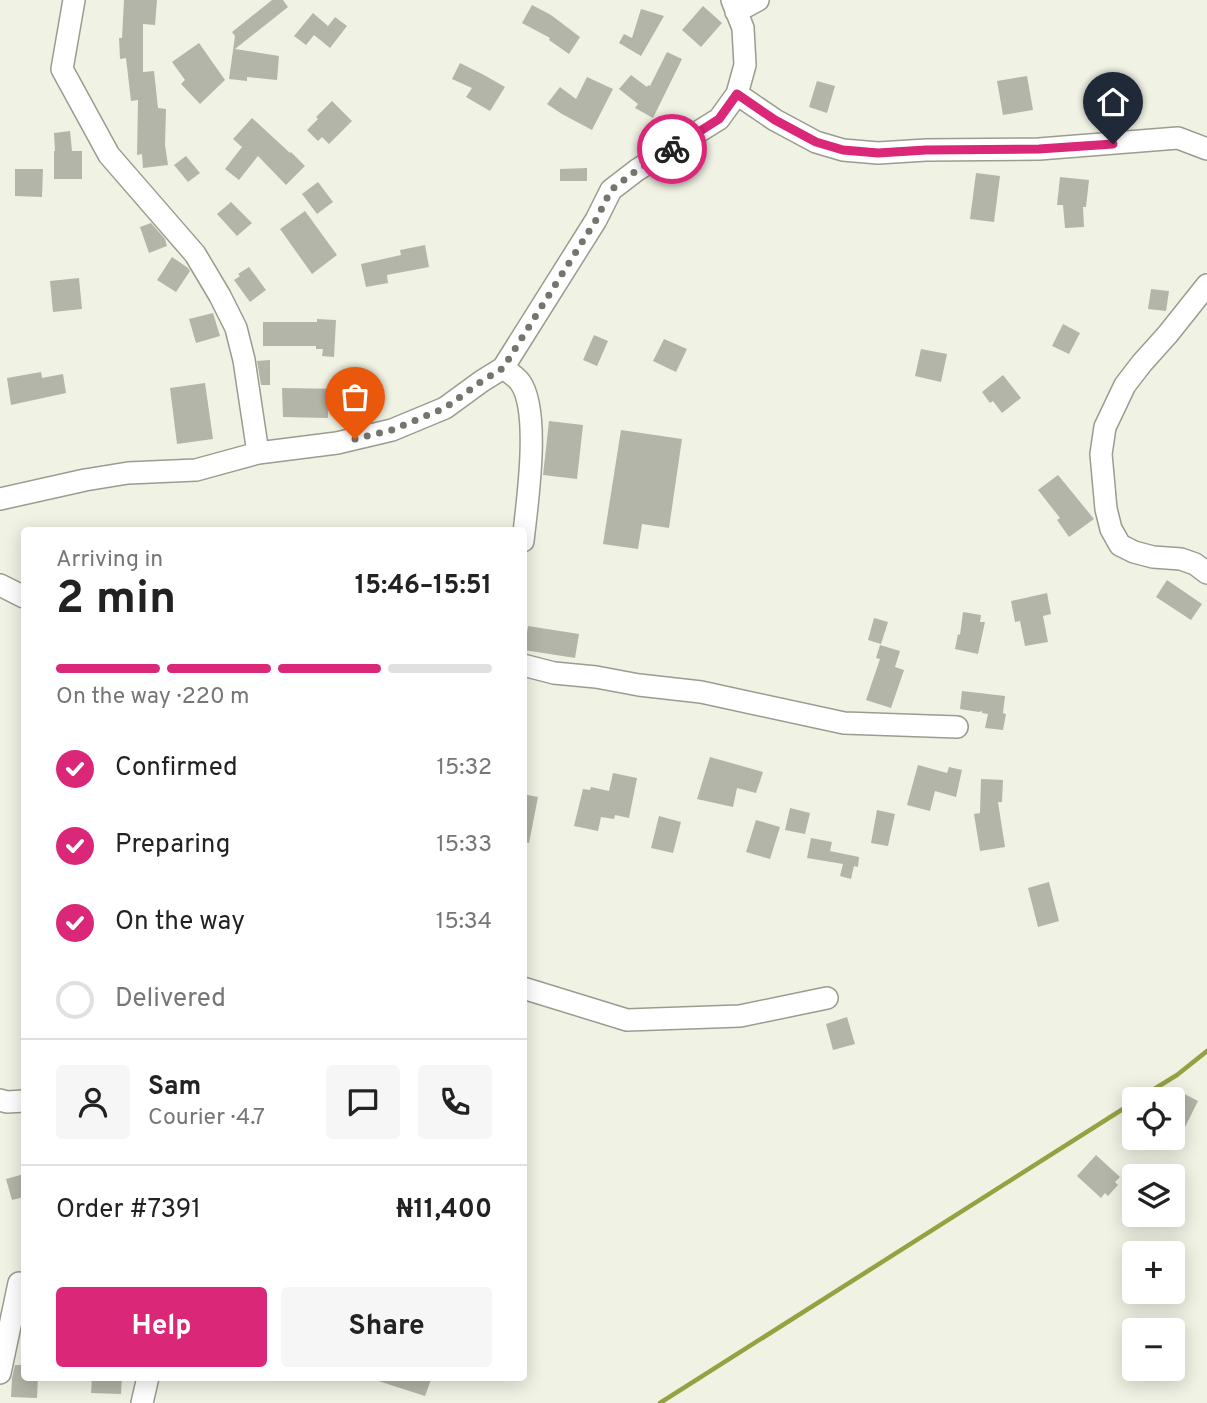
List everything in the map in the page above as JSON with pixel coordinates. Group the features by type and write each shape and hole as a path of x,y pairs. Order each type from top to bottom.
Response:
{"street":[{"path":"74,0 62,69 109,155 195,254 225,306 236,328 244,360 258,453"},
{"path":"0,499 85,480 128,473 196,470 258,453 337,443 392,430 445,408 503,368 596,220 611,190 637,170 719,119 737,94 745,65 743,28 734,6 758,0"},
{"path":"737,94 775,120 816,142 843,150 878,153 1039,149 1178,138 1207,149"},
{"path":"1207,285 1125,385 1105,427 1101,454 1106,509 1111,529 1120,545 1153,557 1181,559 1195,564 1207,573"},
{"path":"503,368 520,382 529,402 531,453 524,527"},
{"path":"0,585 21,596"},
{"path":"527,666 555,673 701,692 844,723 957,727"},
{"path":"527,989 628,1020 740,1016 827,998"},
{"path":"0,1100 21,1101"},
{"path":"0,1373 21,1283"},
{"path":"142,1403 147,1381"}],"building":[{"path":"124,0 157,0 155,25 143,24 143,72 154,71 158,108 166,109 165,145 168,165 143,168 142,154 137,155 138,100 131,101 126,58 120,59 119,38 122,38"},
{"path":"272,0 283,0 288,7 235,49 279,56 277,80 247,77 247,81 229,79 235,36 232,32"},
{"path":"532,5 551,15 580,37 569,54 549,40 550,38 522,23"},
{"path":"703,6 722,23 701,47 682,30"},
{"path":"641,9 664,16 641,56 619,43 624,34 632,38"},
{"path":"313,13 328,26 335,17 347,26 330,48 314,35 306,45 294,36"},
{"path":"199,43 225,80 200,104 181,84 185,80 172,62"},
{"path":"667,52 682,59 653,118 635,108 638,104 619,89 631,75 647,87 650,86"},
{"path":"460,63 505,87 490,111 466,97 472,88 452,79"},
{"path":"1027,76 1033,110 1003,115 997,81"},
{"path":"587,77 613,89 592,130 547,104 560,87 576,99"},
{"path":"817,81 835,86 827,113 809,107"},
{"path":"332,101 352,121 329,144 322,137 318,141 307,130"},
{"path":"252,118 305,166 286,185 258,156 239,180 225,169 242,147 233,139"},
{"path":"70,131 72,151 82,151 82,179 54,179 54,133"},
{"path":"186,156 200,173 188,182 174,165"},
{"path":"587,168 587,181 560,181 560,169"},
{"path":"15,169 43,169 42,197 15,196"},
{"path":"976,173 1000,176 994,222 970,219"},
{"path":"1060,177 1089,180 1086,207 1083,207 1084,227 1065,228 1063,205 1057,205"},
{"path":"318,182 333,202 317,214 302,194"},
{"path":"231,202 252,223 237,236 217,214"},
{"path":"305,211 337,255 312,274 280,229"},
{"path":"151,223 165,239 167,246 149,253 140,227"},
{"path":"425,245 429,267 387,275 388,283 366,287 361,264 401,255 400,250"},
{"path":"172,257 190,271 176,292 157,280"},
{"path":"249,267 266,290 250,302 234,280"},
{"path":"79,278 82,309 53,312 50,281"},
{"path":"1151,289 1169,291 1166,311 1148,309"},
{"path":"213,313 220,336 196,343 189,319"},
{"path":"317,319 336,320 334,357 322,356 323,349 316,349 316,346 263,346 263,322 317,322"},
{"path":"1063,324 1080,333 1069,354 1052,346"},
{"path":"594,335 608,341 597,366 583,360"},
{"path":"664,339 687,349 676,372 653,361"},
{"path":"921,349 947,354 941,382 915,376"},
{"path":"270,360 270,385 261,385 257,361"},
{"path":"41,372 42,378 63,374 66,393 11,405 7,378"},
{"path":"1003,375 1021,398 1002,413 982,392"},
{"path":"347,376 374,378 372,406 328,402 328,418 283,417 282,388 346,389"},
{"path":"205,383 213,439 177,444 170,388"},
{"path":"549,421 583,425 577,479 543,475"},
{"path":"621,430 682,439 669,528 642,524 638,549 603,544"},
{"path":"1058,475 1094,519 1069,537 1057,520 1060,518 1038,490"},
{"path":"1167,580 1202,604 1191,620 1156,597"},
{"path":"1047,593 1051,614 1043,616 1048,642 1025,646 1020,621 1015,622 1011,601"},
{"path":"963,612 981,615 980,622 985,622 978,654 955,649"},
{"path":"874,618 888,622 881,644 868,640"},
{"path":"528,626 579,634 575,658 527,650"},
{"path":"880,645 900,651 895,667 904,670 891,708 866,700 880,659 876,658"},
{"path":"962,691 1005,696 1003,730 985,728 988,714 982,711 960,709"},
{"path":"710,757 763,772 756,793 737,788 733,807 697,799"},
{"path":"918,765 947,773 949,767 962,770 956,797 935,791 930,811 907,805"},
{"path":"613,773 637,778 629,818 615,815 614,819 601,817 598,831 574,826 583,789 590,790 591,787 609,791"},
{"path":"981,779 1003,780 1002,802 998,802 1005,847 980,851 974,814 980,813"},
{"path":"527,795 538,797 527,843"},
{"path":"790,808 810,813 805,834 785,830"},
{"path":"877,810 895,814 888,846 871,843"},
{"path":"659,816 681,822 673,853 651,848"},
{"path":"756,820 780,827 770,859 746,852"},
{"path":"811,838 832,842 830,851 859,857 858,867 854,866 851,879 840,876 843,864 807,858"},
{"path":"1049,882 1059,921 1038,927 1028,888"},
{"path":"847,1017 855,1044 833,1050 826,1024"},
{"path":"1185,1094 1198,1101 1185,1127"},
{"path":"1096,1155 1120,1177 1115,1182 1118,1185 1108,1196 1105,1193 1101,1198 1077,1176"},
{"path":"21,1175 21,1198 12,1200 6,1179"},
{"path":"15,1365 21,1365 21,1381 38,1381 37,1398 11,1397"},
{"path":"92,1381 122,1381 121,1394 91,1393"},
{"path":"378,1381 431,1381 425,1396"}],"waterway":[{"path":"1158,1087 1207,1051"},
{"path":"660,1403 1122,1110"}],"way so far":[{"path":"355,439 392,430 445,408 503,368 596,220 611,190 672,149"}],"route":[{"path":"672,149 719,119 737,94 775,120 816,142 843,150 878,153 926,150 986,151 1113,144"}]}
